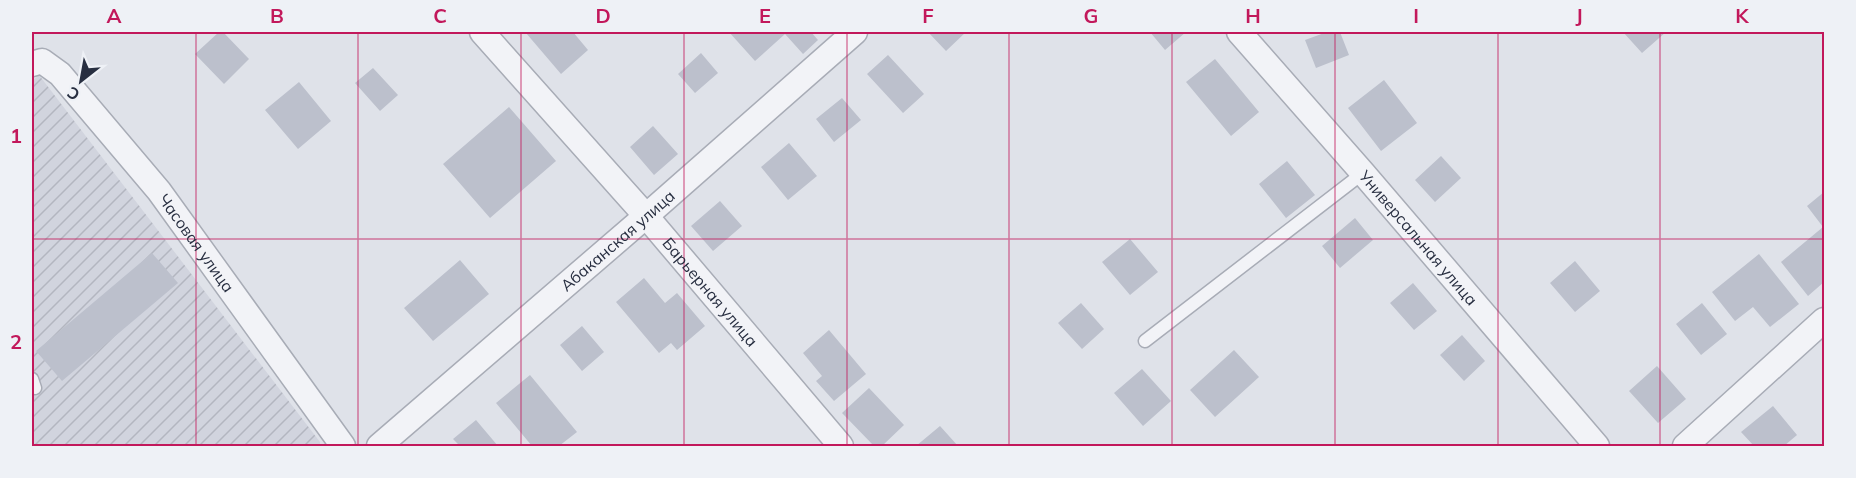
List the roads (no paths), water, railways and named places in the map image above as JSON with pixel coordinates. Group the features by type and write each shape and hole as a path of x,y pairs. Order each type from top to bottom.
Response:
{"street":[{"name":"Барьерная улица","path":"482,32 646,216 841,447"},
{"name":"Абаканская улица","path":"379,447 855,32"},
{"name":"Универсальная улица","path":"1239,32 1363,172 1597,447"},
{"name":"Часовая улица","path":"32,64 42,61 60,74 159,191 343,447"},
{"path":"1685,447 1824,320"}],"lane":[{"path":"1145,341 1363,172"}]}
